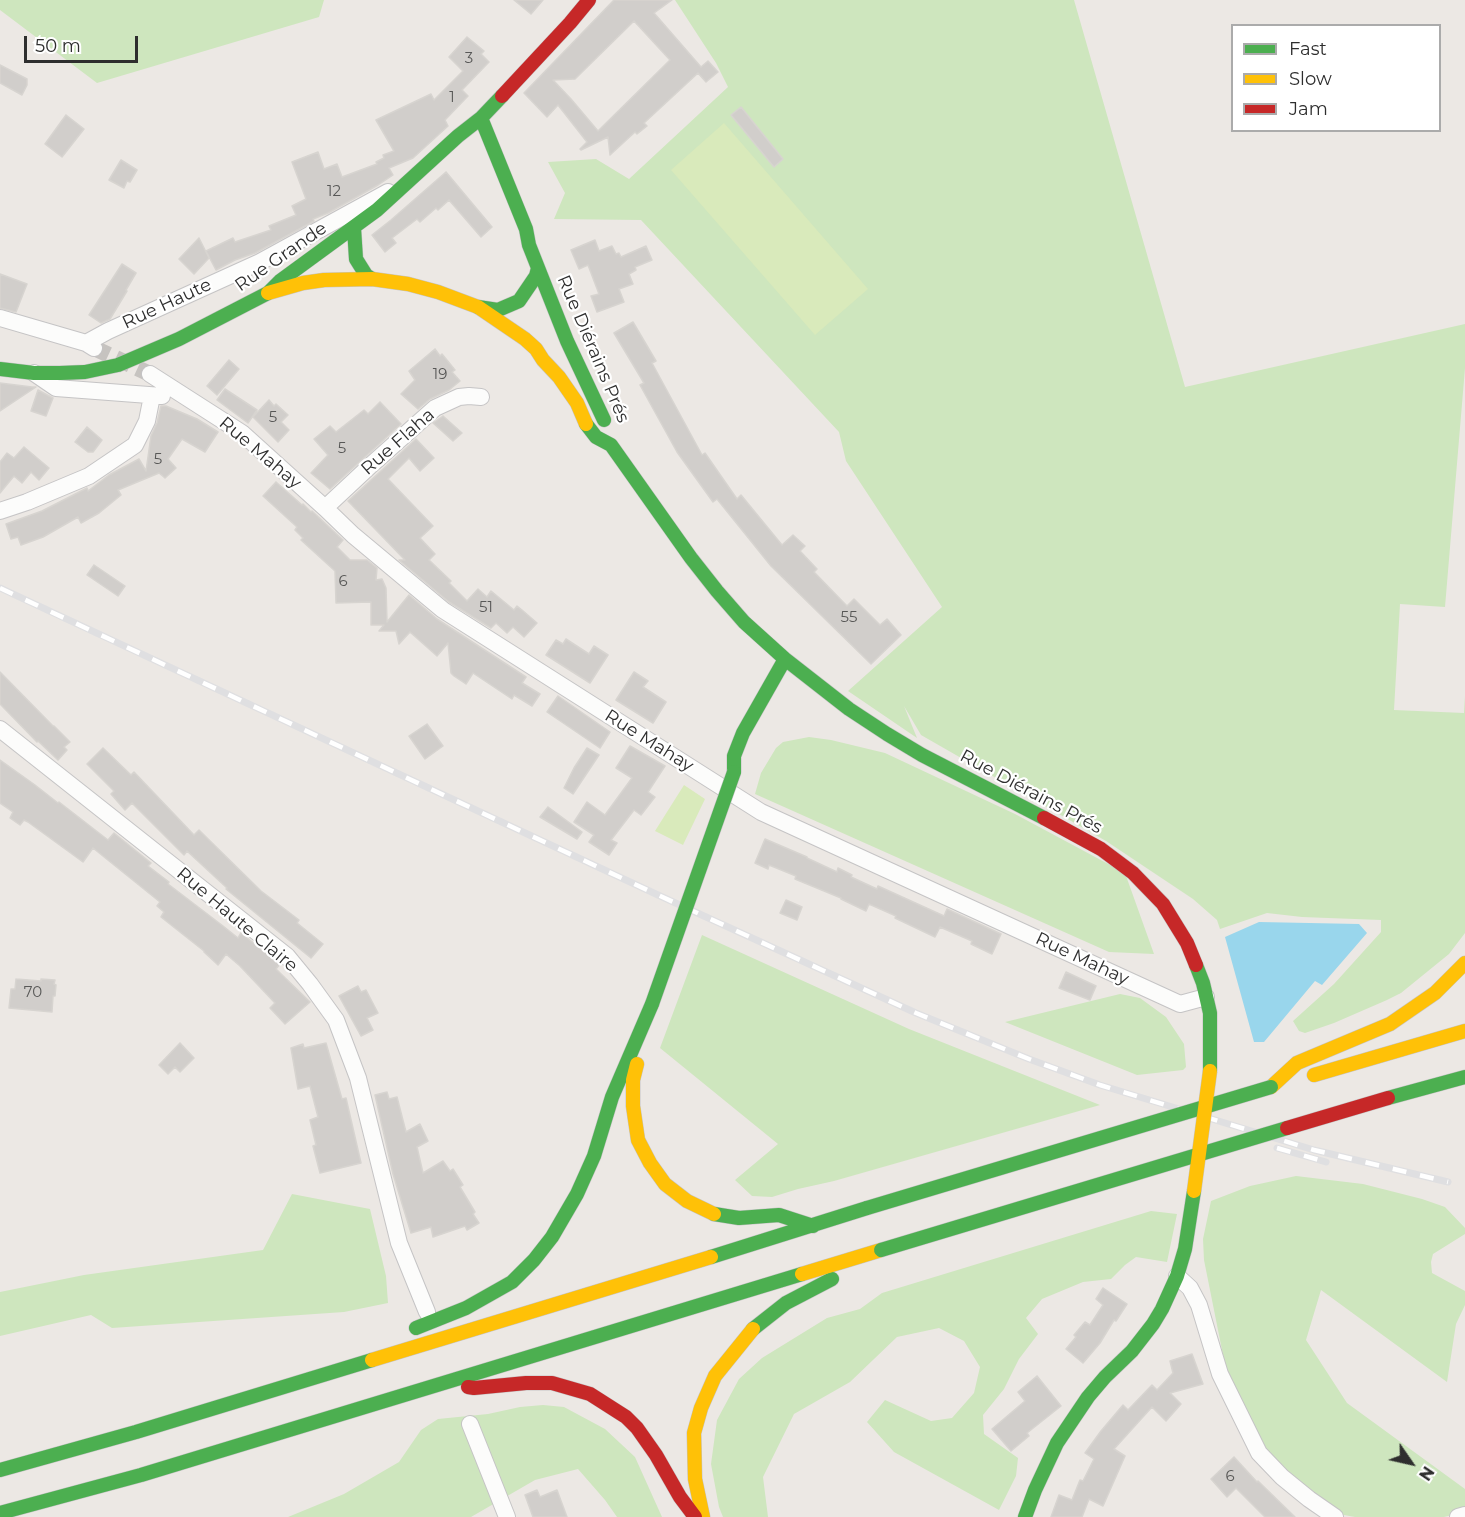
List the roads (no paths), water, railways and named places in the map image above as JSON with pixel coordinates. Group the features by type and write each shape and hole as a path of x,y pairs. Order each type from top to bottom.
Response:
{"main road":[{"name":"Rue Grande","path":"0,369 34,373 85,372 110,367 134,359 202,328 267,292 354,228 481,118 589,0"},
{"name":"Rue Diérains Prés","path":"481,118 581,373 610,429 611,445"},
{"path":"354,228 356,259 372,279"},
{"name":"Rue Diérains Prés","path":"267,292 324,280 372,279 408,284 478,307 498,310 519,301 536,276 538,268"},
{"name":"Rue Diérains Prés","path":"478,307 536,348 568,391 596,437 611,445 717,591 744,622 785,659 798,676 913,750 1101,849 1149,889 1167,911 1187,943 1206,997 1211,1030 1209,1071 1194,1191 1185,1250 1178,1276 1153,1324 1132,1351 1088,1397 1057,1443 1025,1517"},
{"path":"406,1332 466,1308 512,1282 534,1260 552,1237 577,1194 594,1156 612,1097 650,1007 734,772 743,757 743,734 785,659"},
{"path":"1271,1087 1297,1063 1390,1024 1435,993 1465,963"},
{"path":"650,1007 633,1080 633,1106 638,1140 650,1163 665,1184 687,1201 711,1214 739,1218 779,1215 813,1226"},
{"path":"0,1470 136,1432 867,1208 1465,1031"},
{"path":"0,1513 141,1475 1388,1098 1465,1077"},
{"path":"1388,1098 1454,1095"},
{"path":"703,1517 695,1479 694,1433 701,1408 715,1376 751,1330 786,1303 825,1284 876,1252"},
{"path":"361,1364 388,1343"},
{"path":"441,1383 474,1388 552,1383 590,1394 626,1417 637,1428 695,1517"}],"street":[{"name":"Rue Haute","path":"0,318 90,346 108,332 260,262 375,198 408,183"},
{"path":"34,373 56,388 166,397 180,394"},
{"name":"Rue Mahay","path":"150,374 242,433 358,540 443,610 761,812 1180,1004 1206,997"},
{"path":"0,511 89,476 135,445 147,421 152,396"},
{"name":"Rue Flaha","path":"325,508 435,408 459,397 481,397"},
{"name":"Rue Haute Claire","path":"0,729 287,956 310,984 336,1020 358,1078 399,1243 427,1312"},
{"path":"1178,1276 1190,1288 1199,1305 1220,1374 1259,1453 1308,1499 1335,1517"},
{"path":"470,1424 507,1517"},
{"path":"1458,1517 1465,1515"}],"water":[{"path":"1259,922 1359,924 1367,933 1322,985 1315,981 1264,1042 1254,1042 1225,937"}],"tunnel":[{"path":"94,348 150,374"}],"railway":[{"path":"0,588 916,1013 1100,1085 1314,1150 1448,1182"},
{"path":"1277,1148 1326,1162"}]}
